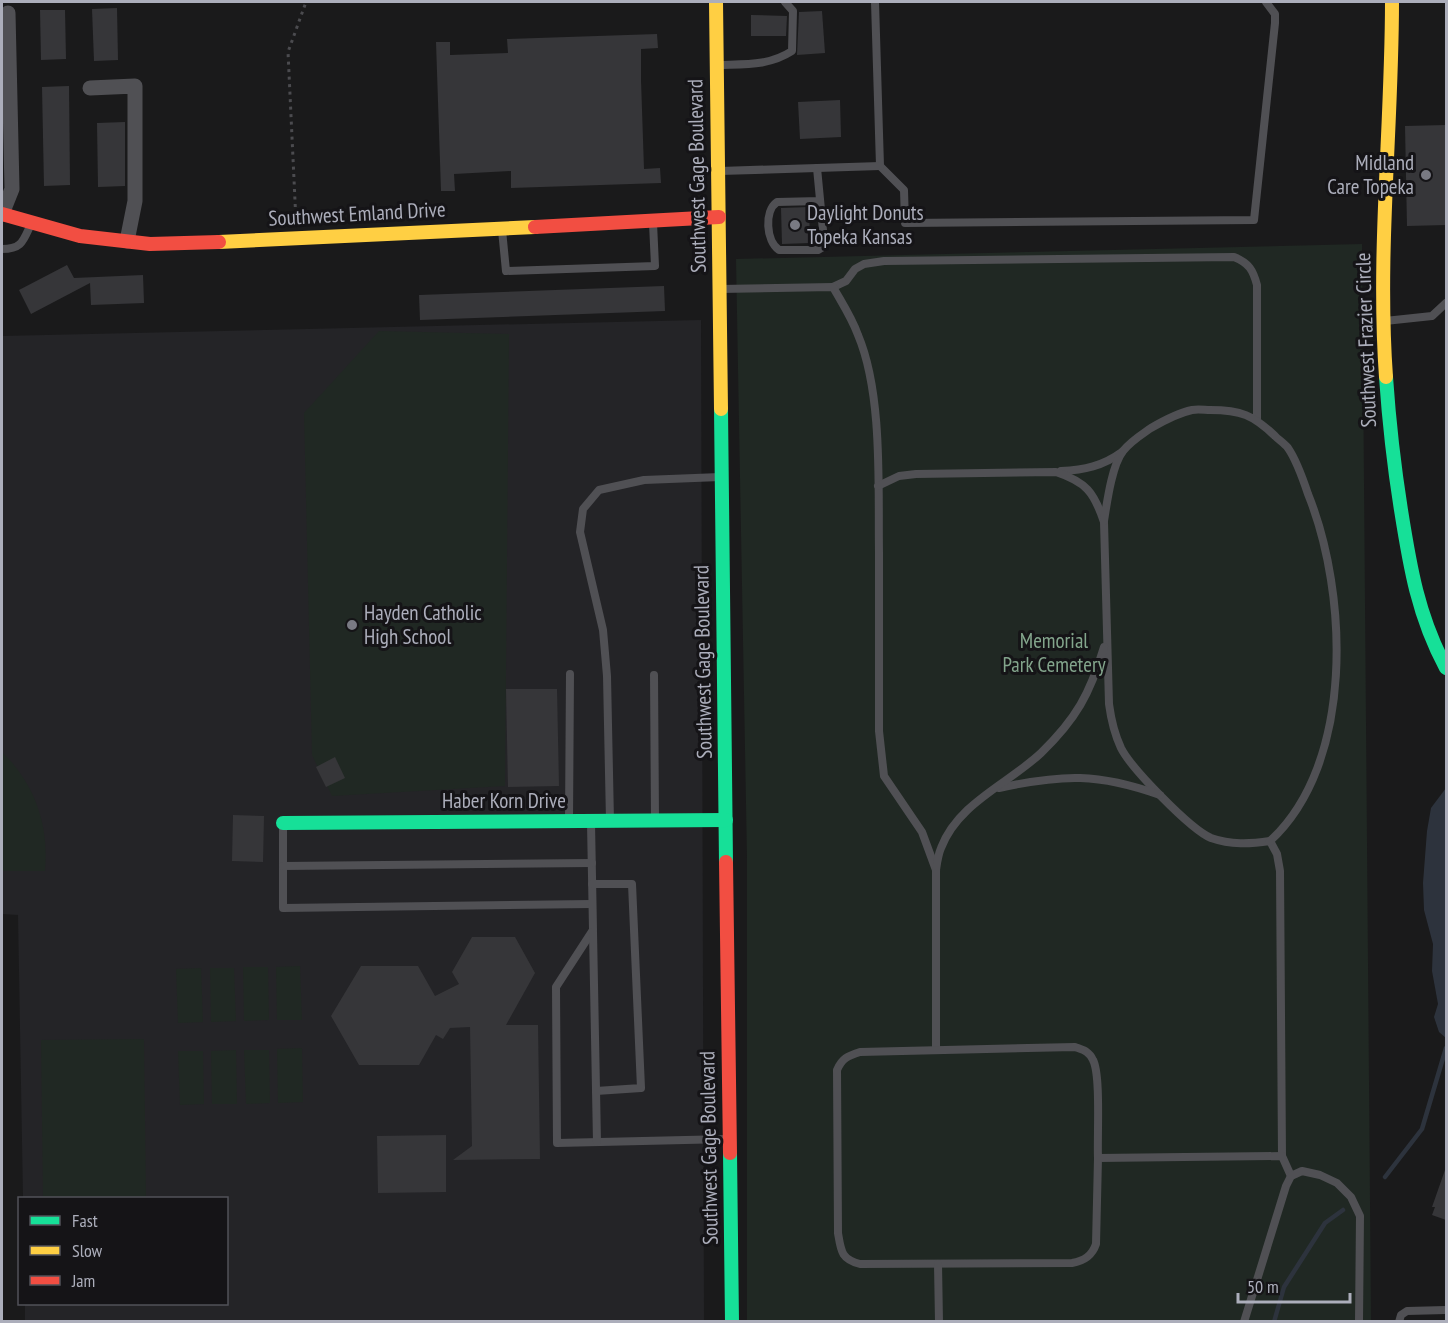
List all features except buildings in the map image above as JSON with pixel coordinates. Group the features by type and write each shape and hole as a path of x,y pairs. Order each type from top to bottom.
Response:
{"street":[{"name":"Southwest Gage Boulevard","path":"717,2 732,1322"},
{"name":"Southwest Frazier Circle","path":"1392,2 1390,120 1383,225 1386,381 1393,458 1410,577 1422,617 1446,668"},
{"path":"2,214 12,189 8,13"},
{"path":"90,88 135,86 135,201 127,241"},
{"name":"Southwest Emland Drive","path":"2,214 80,236 150,244 296,239 719,217"},
{"name":"Haber Korn Drive","path":"283,822 726,820"}],"lane":[{"path":"717,65 761,64 781,58 792,51 793,11 785,2"},
{"path":"875,2 880,166 904,190 905,223 1254,220 1275,23 1275,14 1266,2"},
{"path":"718,171 880,166"},
{"path":"817,168 820,201 823,247 818,250 779,250 774,247 770,240 769,212 771,206 777,202 820,201"},
{"path":"502,228 506,271 655,266 653,221"},
{"path":"2,249 19,246 31,222"},
{"path":"720,289 833,287 846,281 855,269 864,264 884,261 1234,257 1246,262 1254,273 1257,285 1257,419"},
{"path":"833,287 860,337 870,377 875,412 878,486 879,719 884,776 922,832 936,870"},
{"path":"1384,321 1432,316 1446,303"},
{"path":"878,486 899,476 916,474 1082,470 1109,461 1137,437 1165,420 1193,410 1240,412 1257,419 1288,448 1319,520 1335,603 1336,644 1331,722 1324,752 1295,813 1285,827 1270,841 1250,844 1228,843 1209,837 1192,826 1138,772 1122,749 1112,725 1106,640 1104,522 1110,485 1122,452"},
{"path":"1056,472 1072,477 1087,488 1097,502 1104,522"},
{"path":"610,822 607,676 603,630 580,532 583,509 599,490 644,480 722,477"},
{"path":"936,1050 936,870 941,848 952,827 965,812 1040,754 1081,706 1094,680 1106,640"},
{"path":"569,822 570,674"},
{"path":"654,675 655,821"},
{"path":"994,789 1035,780 1068,777 1132,785 1163,796"},
{"path":"283,822 283,908 592,904"},
{"path":"591,822 597,1142"},
{"path":"1270,841 1277,854 1280,871 1282,1156 1291,1176"},
{"path":"283,866 592,863"},
{"path":"592,884 632,884 641,1088 596,1091"},
{"path":"593,930 556,987 557,1143 729,1139"},
{"path":"1074,1047 1086,1051 1092,1058 1096,1074 1098,1158 1096,1244 1093,1253 1072,1263 860,1264 849,1262 844,1256 840,1248 838,1222 837,1070 841,1061 860,1052 936,1050 1074,1047"},
{"path":"1098,1158 1282,1156"},
{"path":"1244,1322 1286,1186 1291,1176 1302,1171 1320,1175 1337,1183 1351,1197 1360,1216 1359,1322"},
{"path":"938,1264 939,1322"},
{"path":"1399,1322 1401,1315 1407,1311 1446,1310"}],"path":[{"path":"296,239 288,52 306,2"}],"shaded area":[{"name":"Hayden Catholic High School","path":"701,320 704,1321 25,1321 25,1305 228,1305 228,1197 23,1197 18,915 2,914 2,336"},
{"path":"1446,788 1446,1038 1439,1032 1434,1017 1438,1004 1432,971 1433,944 1424,910 1423,883 1431,808"}],"green space":[{"name":"Memorial Park Cemetery","path":"1362,244 1371,1321 747,1321 747,858 736,259"},
{"path":"379,331 509,334 505,786 332,796 312,755 304,413"},
{"path":"2,752 23,778 37,806 45,837 45,871 2,871"},
{"path":"300,966 302,1020 277,1020 276,967"},
{"path":"243,967 268,967 269,1020 244,1021"},
{"path":"201,968 203,1022 178,1023 176,969"},
{"path":"210,968 234,968 236,1021 211,1022"},
{"path":"144,1039 146,1197 43,1197 41,1040"},
{"path":"302,1048 303,1102 278,1103 277,1049"},
{"path":"236,1050 237,1104 212,1104 211,1051"},
{"path":"244,1050 269,1050 270,1103 246,1104"},
{"path":"178,1051 203,1051 204,1104 180,1105"}],"waterway":[{"path":"1385,1177 1422,1129 1446,1048"},
{"path":"1274,1322 1284,1287 1325,1223 1343,1210"}],"traffic: fast":[{"path":"1386,377 1396,477 1416,591 1428,629 1446,668"},
{"path":"721,409 726,862"},
{"path":"283,823 726,820"},
{"path":"730,1153 732,1322"}],"traffic: slow":[{"path":"716,2 721,409"},
{"path":"1386,377 1383,283 1392,2"},
{"path":"219,242 535,227"}],"traffic: jam":[{"path":"2,214 80,236 150,244 219,242"},
{"path":"535,227 719,217"},
{"path":"726,862 730,1153"}],"place":[{"name":"Midland Care Topeka","path":"1426,175"},
{"name":"Daylight Donuts Topeka Kansas","path":"795,225"},
{"name":"Hayden Catholic High School","path":"352,625"}]}
